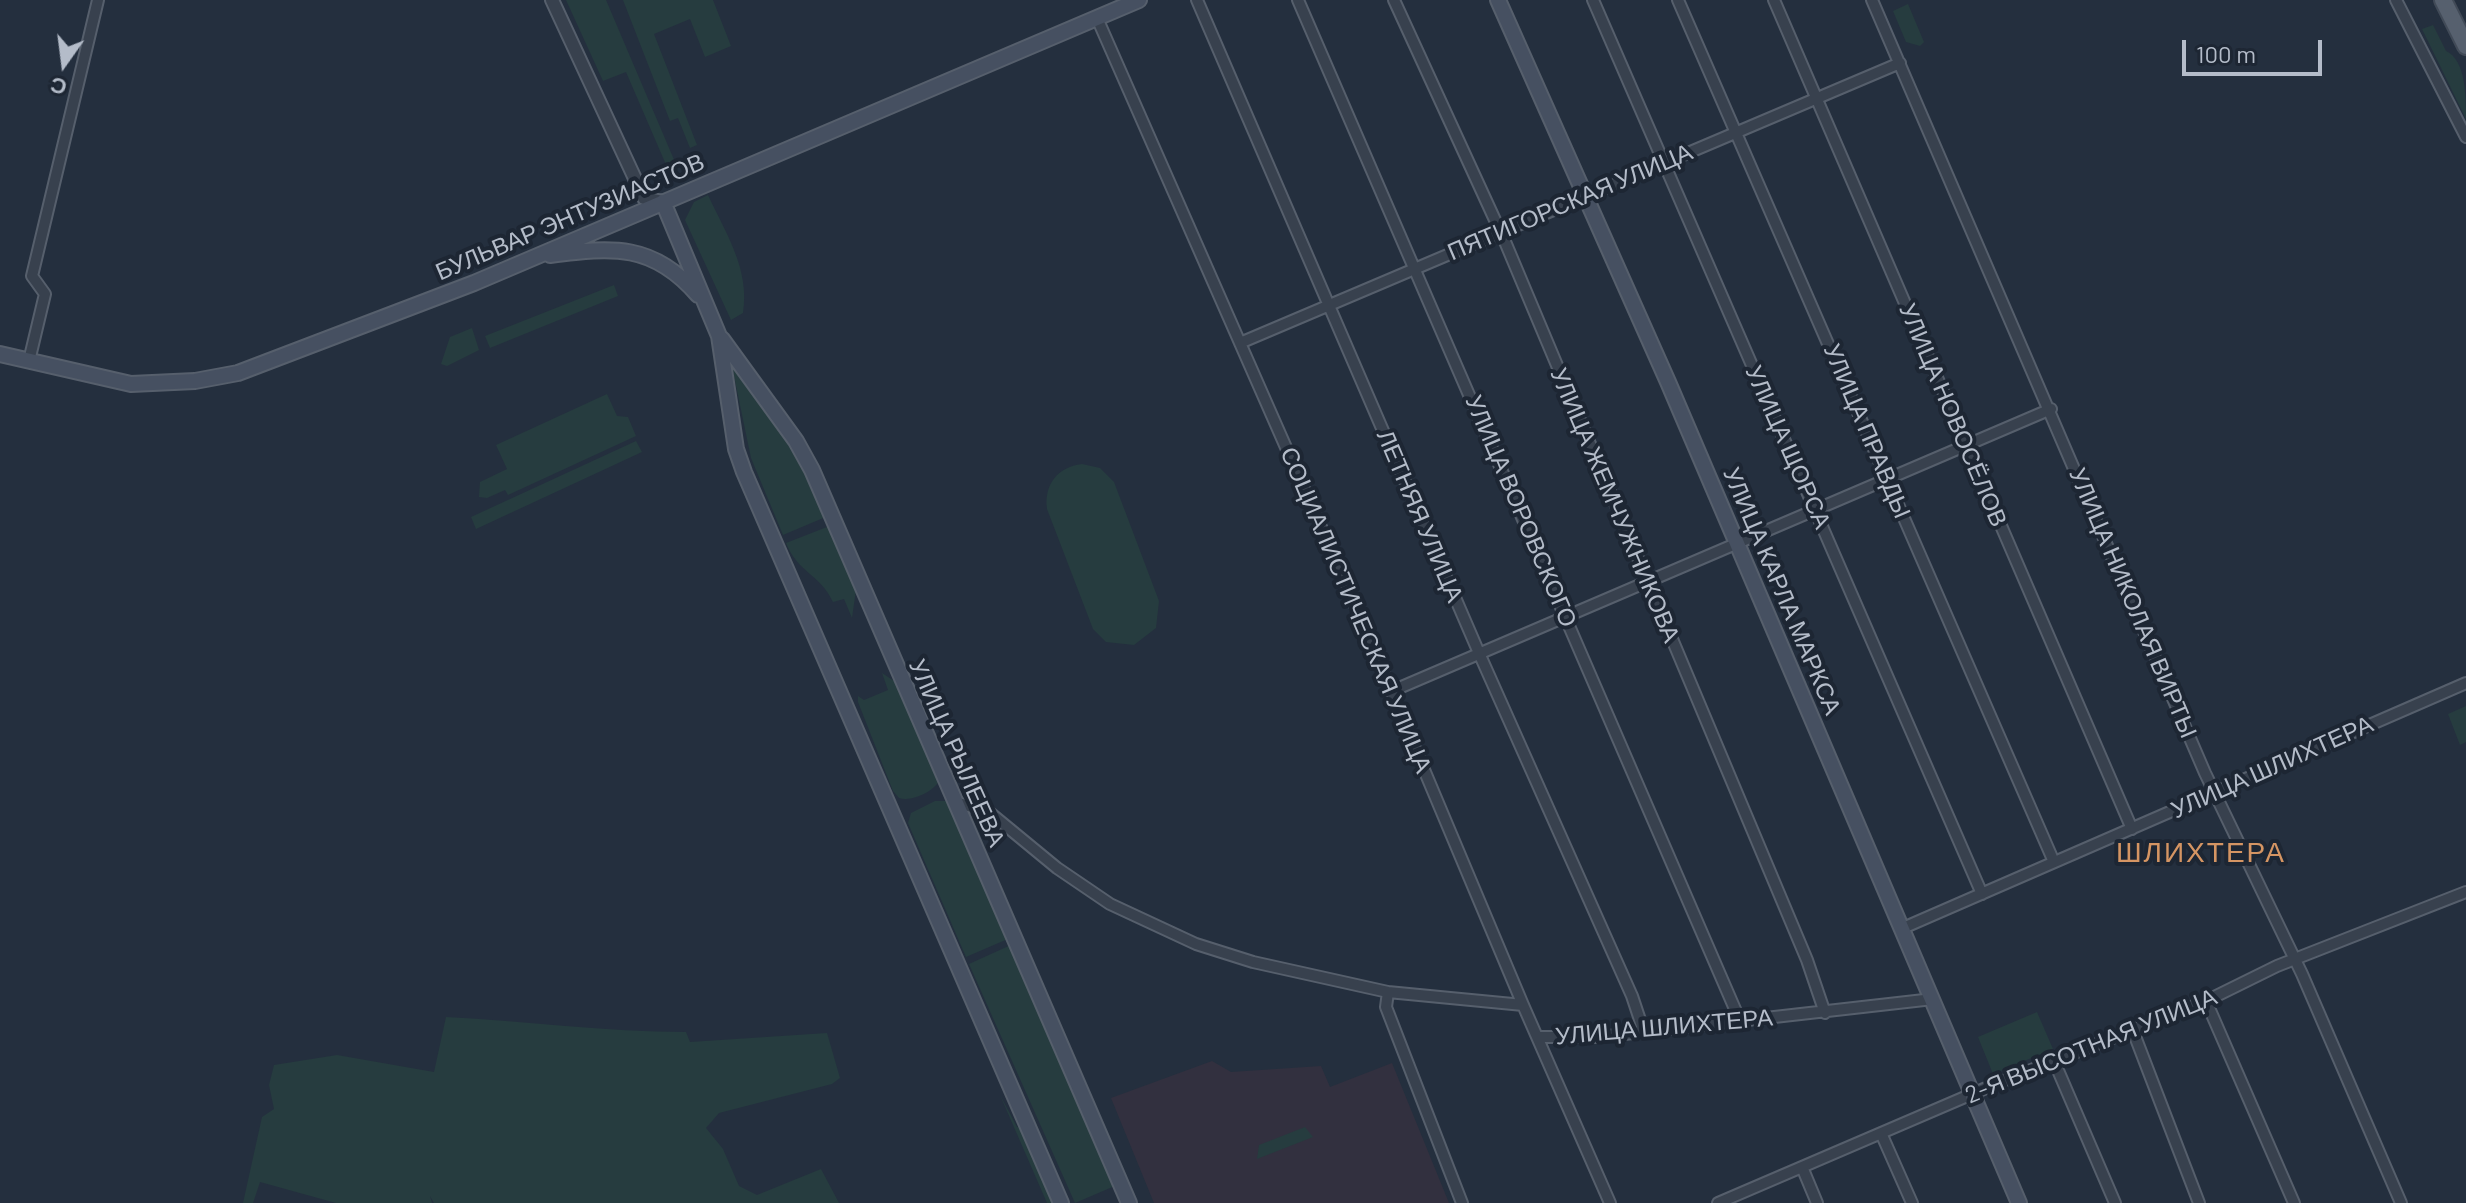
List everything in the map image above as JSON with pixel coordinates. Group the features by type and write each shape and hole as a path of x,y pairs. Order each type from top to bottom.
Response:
{"main road":[{"name":"БУЛЬВАР ЭНТУЗИАСТОВ","path":"0,354 131,384 195,381 238,373 474,283 1097,18 1118,4 1139,0"},
{"name":"УЛИЦА КАРЛА МАРКСА","path":"1498,0 1737,543 2019,1203"},
{"path":"2443,0 2466,46"},
{"name":"УЛИЦА РЫЛЕЕВА","path":"663,202 719,336 736,449 744,472 1061,1203"},
{"path":"533,257 592,250 631,250 671,271 708,308"},
{"name":"УЛИЦА РЫЛЕЕВА","path":"719,336 796,441 812,470 1129,1203"}],"street":[{"path":"29,361 45,294 32,276 98,0"},
{"name":"УЛИЦА РЫЛЕЕВА","path":"552,0 644,198 663,202"},
{"name":"ЛЕТНЯЯ УЛИЦА","path":"1197,0 1479,653 1632,996 1644,1032"},
{"name":"УЛИЦА ВОРОВСКОГО","path":"1298,0 1741,1023"},
{"name":"УЛИЦА ЖЕМЧУЖНИКОВА","path":"1394,0 1501,231 1807,960 1825,1013"},
{"name":"УЛИЦА ЩОРСА","path":"1593,0 1982,894"},
{"name":"УЛИЦА ПРАВДЫ","path":"1678,0 1734,132 1806,287 2054,862"},
{"name":"УЛИЦА НОВОСЁЛОВ","path":"1774,0 2132,829"},
{"name":"УЛИЦА НИКОЛАЯ ВИРТЫ","path":"1872,0 2215,792 2295,961 2401,1203"},
{"path":"2396,0 2466,137"},
{"name":"СОЦИАЛИСТИЧЕСКАЯ УЛИЦА","path":"1097,18 1392,691 1523,1005 1610,1203"},
{"name":"ПЯТИГОРСКАЯ УЛИЦА","path":"1240,343 1900,63"},
{"path":"1392,691 2051,409"},
{"name":"УЛИЦА ШЛИХТЕРА","path":"1903,928 2466,683"},
{"name":"УЛИЦА ШЛИХТЕРА","path":"955,802 989,812 1057,868 1110,904 1156,928 1253,962 1388,992 1523,1005"},
{"name":"2-Я ВЫСОТНАЯ УЛИЦА","path":"1719,1203 1973,1094 2466,892"},
{"path":"1388,992 1386,1007 1462,1203"},
{"name":"УЛИЦА ШЛИХТЕРА","path":"1538,1037 1741,1023 1933,999"},
{"path":"2206,1001 2294,1203"},
{"path":"2133,1031 2199,1203"},
{"path":"2054,1061 2115,1203"},
{"path":"1881,1133 1912,1203"},
{"path":"1802,1167 1817,1203"}],"shaded area":[{"path":"1212,1061 1231,1072 1321,1066 1330,1087 1392,1063 1449,1203 1154,1203 1111,1098"}],"green space":[{"path":"566,0 606,0 678,169 646,180 645,177 667,167 626,72 603,81"},
{"path":"623,0 713,0 731,46 705,57 690,19 654,34 697,145 690,148 678,118 670,121"},
{"path":"1908,4 1924,42 1920,46 1906,42 1893,11"},
{"path":"2433,25 2446,51 2458,62 2461,70 2466,119 2422,29"},
{"path":"708,195 735,252 743,281 743,313 731,320 685,220 694,202"},
{"path":"614,285 618,296 490,348 485,336"},
{"path":"472,328 479,350 447,366 441,364 450,337"},
{"path":"729,352 795,446 828,516 783,535 751,458"},
{"path":"607,394 617,416 628,417 636,436 508,495 505,490 487,498 479,497 480,482 507,469 496,445"},
{"path":"636,441 642,452 476,529 471,517"},
{"path":"1082,464 1100,468 1114,482 1159,601 1156,628 1134,645 1106,642 1093,629 1047,509 1048,492 1054,479 1066,469"},
{"path":"832,525 856,590 852,618 844,599 833,602 821,585 796,561 786,543"},
{"path":"882,673 897,683 940,780 916,797 899,798 893,791 858,702 858,696 864,700 888,690"},
{"path":"2466,706 2466,742 2460,745 2448,714"},
{"path":"935,801 949,801 1010,938 966,957 908,823 911,813"},
{"path":"1013,944 1117,1185 1075,1203 969,964"},
{"path":"2037,1012 2053,1049 1993,1074 1978,1037"},
{"path":"446,1017 686,1032 690,1042 827,1033 840,1078 832,1084 719,1113 706,1128 723,1149 739,1186 757,1195 821,1169 839,1203 434,1203 430,1196 432,1203 336,1203 260,1182 253,1203 243,1203 262,1117 274,1109 269,1085 274,1065 337,1055 434,1072"},
{"path":"1000,1095 1017,1127 1024,1128 1057,1203 1047,1203"},
{"path":"1305,1127 1313,1137 1257,1159 1259,1145"}],"district":[{"name":"ШЛИХТЕРА","path":"2201,853"}]}
